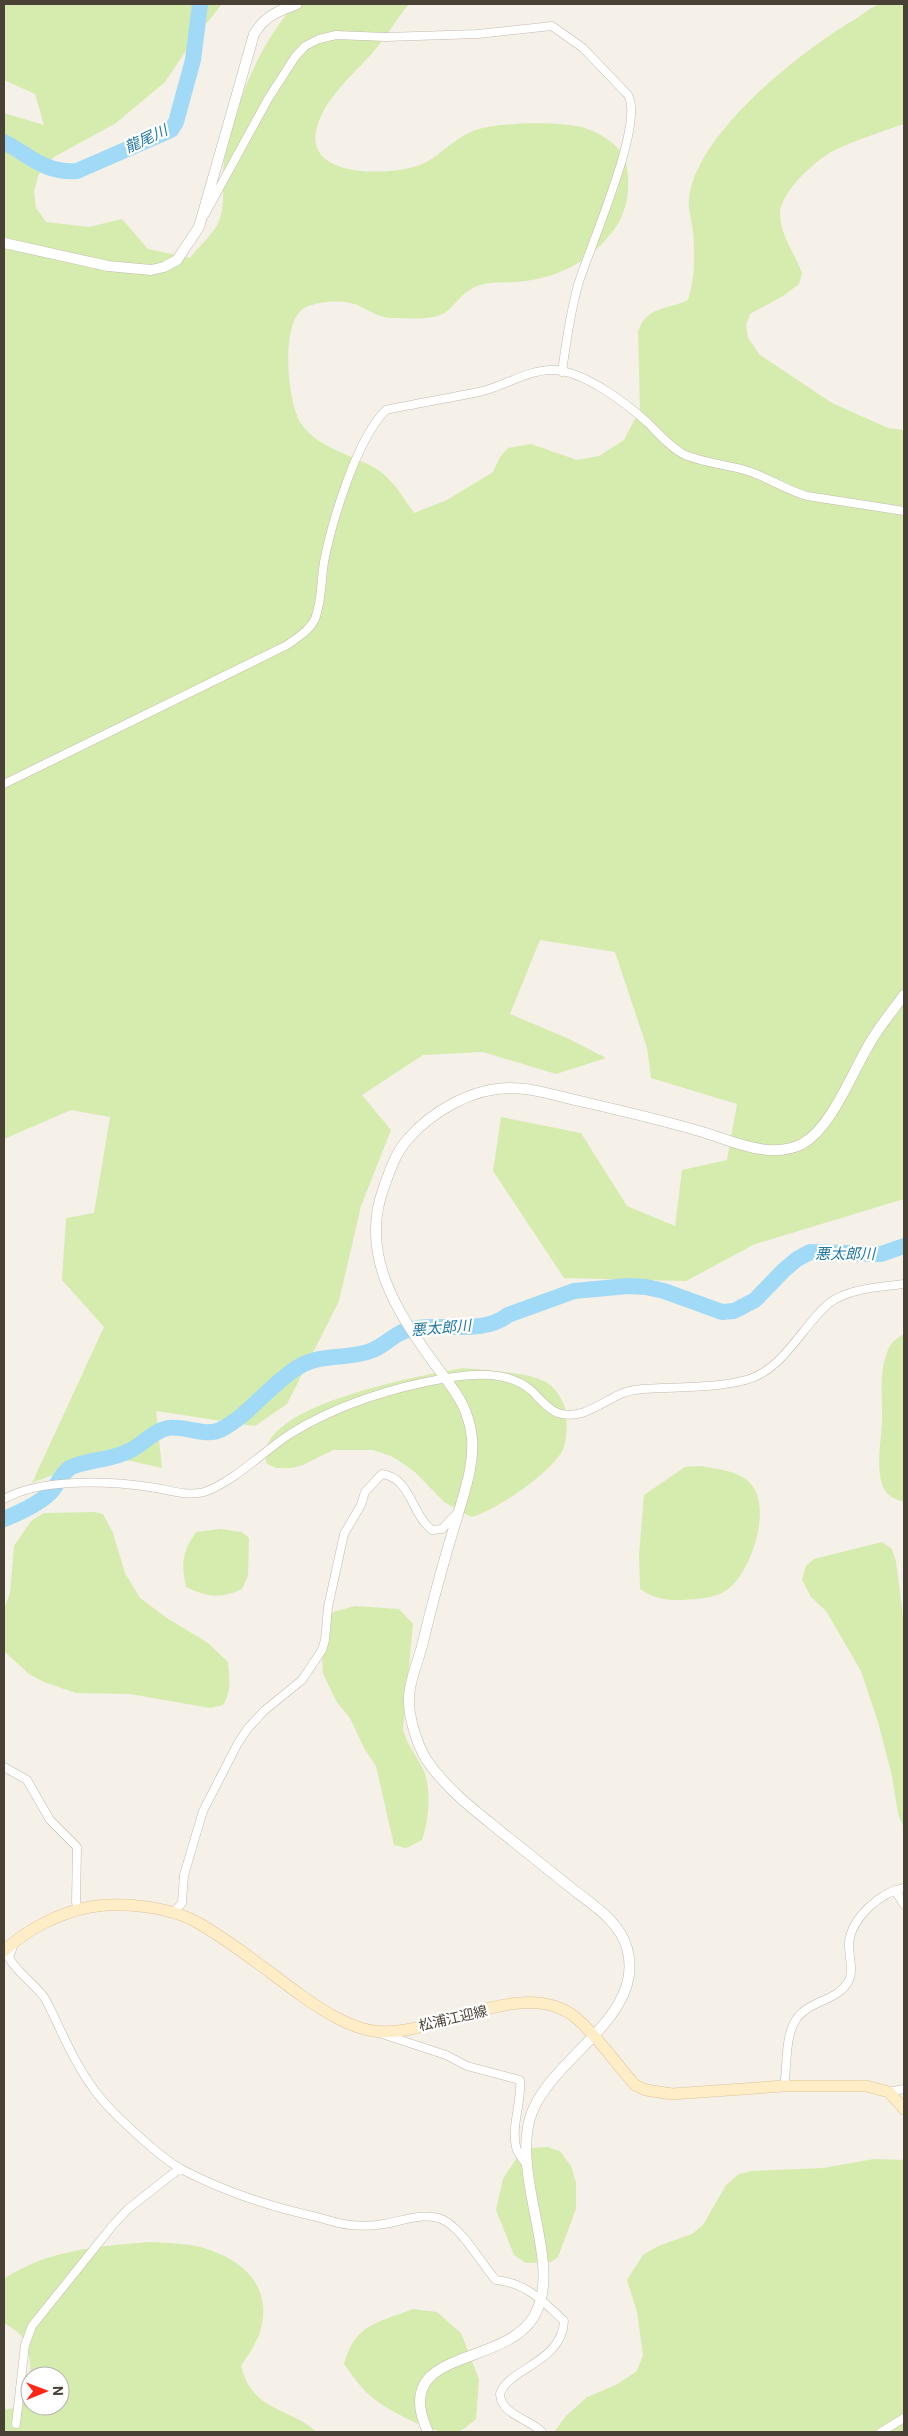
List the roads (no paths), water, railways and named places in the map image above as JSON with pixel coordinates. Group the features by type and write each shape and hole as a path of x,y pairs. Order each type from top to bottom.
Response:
{"main road":[{"name":"松浦江迎線","path":"4,1951 14,1941 42,1924 78,1909 109,1903 131,1905 172,1913 199,1923 320,2008 354,2025 373,2031 415,2028 511,2005 542,2002 559,2007 575,2018 635,2085 646,2090 672,2094 784,2086 866,2086 889,2092"},
{"path":"889,2092 904,2109"}],"street":[{"path":"199,227 254,34 261,22 271,14 297,4"},
{"path":"4,244 108,266 151,270 164,267 177,260 199,227 268,99 295,57 305,46 319,39 336,35 386,37 478,34 552,26 583,48 628,94 632,102 628,137 571,314 562,372"},
{"path":"4,784 288,645 308,630 318,610 327,546 337,510 359,455 377,419 386,410 485,390 537,372 562,372 605,390 644,419 676,450 686,455 766,478 793,492 807,496 904,511"},
{"path":"428,2432 420,2416 419,2400 421,2387 428,2377 441,2368 494,2348 515,2337 532,2319 544,2294 544,2277 529,2190 526,2146 530,2119 542,2090 593,2036 626,1992 628,1949 611,1920 456,1796 424,1756 413,1725 409,1698 434,1594 469,1479 472,1436 465,1409 457,1391 397,1307 383,1280 376,1248 375,1223 378,1203 392,1164 405,1142 424,1123 462,1099 484,1092 508,1088 534,1091 669,1122 754,1148 775,1151 803,1143 833,1110 873,1037 904,994"},
{"path":"4,1499 31,1488 74,1484 148,1487 181,1493 203,1492 227,1480 290,1435 317,1419 390,1391 446,1378 465,1375 502,1376 522,1382 556,1413 569,1414 588,1411 623,1393 640,1389 720,1385 738,1382 762,1374 776,1362 830,1303 844,1296 867,1290 904,1284"},
{"path":"172,1913 182,1903 186,1866 203,1811 238,1743 248,1728 265,1710 302,1680 322,1650 338,1553 344,1534 361,1505 365,1492 382,1474 392,1475 402,1484 424,1524 432,1530 442,1529 459,1511"},
{"path":"4,1767 27,1780 50,1820 77,1847 76,1902 78,1909"},
{"path":"784,2086 787,2049 792,2029 798,2017 810,2007 843,1990 850,1978 849,1940 859,1920 880,1898 894,1890 904,1888"},
{"path":"894,1890 904,1905"},
{"path":"14,1941 9,1958 15,1969 40,1990 78,2065 99,2097 140,2136 180,2168 257,2200 349,2225 384,2224 409,2218 434,2218 447,2222 472,2248 480,2262 496,2280 512,2282 541,2299 564,2321 563,2332 554,2347 541,2360 507,2383 500,2394 502,2404 520,2418 533,2423 542,2432"},
{"path":"373,2031 446,2055 467,2066 520,2080 521,2092 516,2124 516,2148 527,2164"},
{"path":"889,2092 904,2089"},
{"path":"16,2424 25,2345 32,2326 113,2225 128,2209 180,2168"},
{"path":"881,2432 904,2418"}],"waterway":[{"name":"龍尾川","path":"4,142 47,166 65,171 77,171 171,130 176,122 193,60 200,4"},
{"name":"悪太郎川","path":"4,1519 28,1508 45,1497 66,1471 74,1466 122,1454 157,1432 168,1428 181,1428 201,1432 220,1430 231,1424 280,1380 300,1366 317,1359 364,1353 377,1348 405,1331 417,1328 485,1325 574,1291 628,1286 664,1291 722,1312 734,1311 755,1300 784,1270 797,1259 810,1252 881,1254 904,1246"}]}
